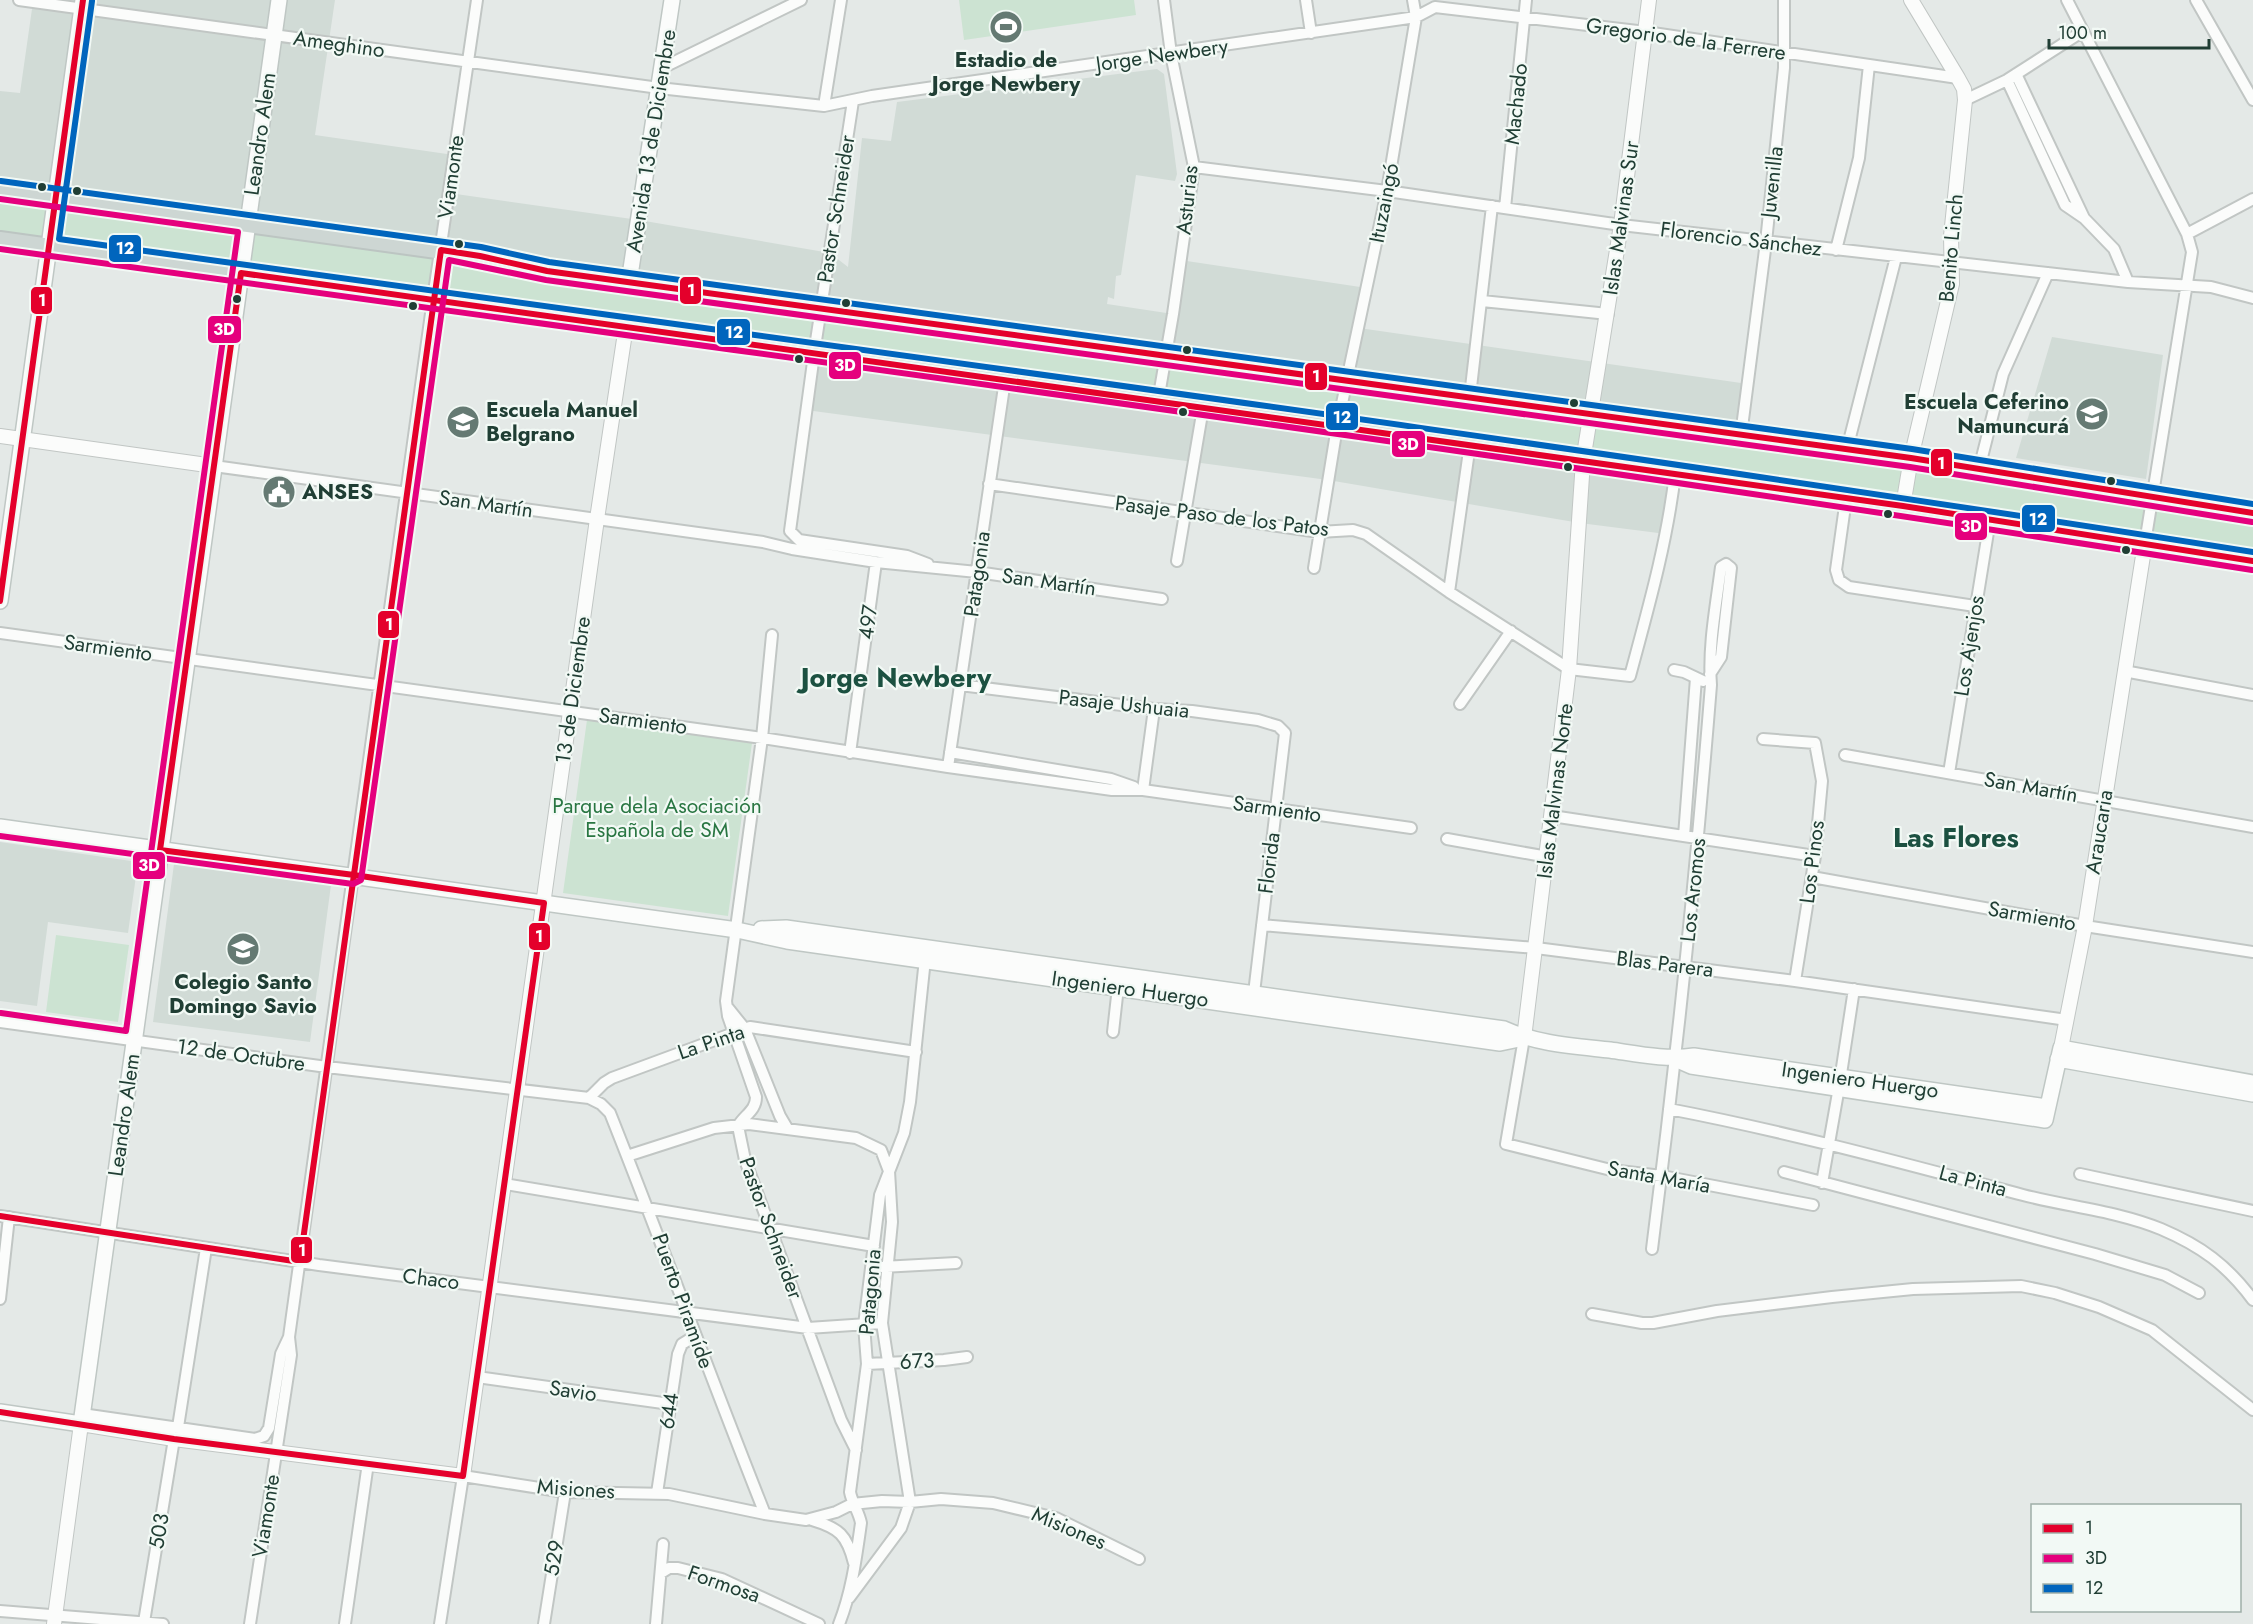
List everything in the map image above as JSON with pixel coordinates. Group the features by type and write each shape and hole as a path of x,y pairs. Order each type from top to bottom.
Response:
{"main road":[{"name":"Leandro Alem","path":"81,1419 279,0"},
{"name":"Avenida 13 de Diciembre","path":"629,282 672,0"},
{"path":"0,601 83,4"},
{"path":"0,190 441,250 547,271 1592,412 1911,458 2253,513"},
{"path":"0,240 1470,444 1902,506 2253,561"},
{"name":"Ingeniero Huergo","path":"0,827 737,930 787,941 1500,1043 1524,1038"},
{"name":"Ingeniero Huergo","path":"737,930 786,928 1254,993 1504,1029 1524,1038 1674,1059 1692,1066 1840,1082 2046,1114"},
{"path":"2059,1054 2253,1083"},
{"path":"2059,1054 2253,1095"},
{"name":"Araucaria","path":"2046,1114 2059,1054"},
{"name":"Misiones","path":"0,1412 81,1419"}],"street":[{"name":"Ameghino","path":"19,0 83,4 274,35 659,88"},
{"name":"Viamonte","path":"250,1624 291,1355 289,1337 477,0"},
{"path":"662,68 801,0"},
{"name":"Pastor Schneider","path":"824,106 841,0"},
{"name":"Asturias","path":"1158,401 1194,166 1171,54 1164,0"},
{"path":"1306,0 1311,33"},
{"name":"Ituzaingó","path":"1337,427 1387,191 1416,17 1413,0"},
{"name":"Machado","path":"1505,208 1526,0"},
{"name":"Islas Malvinas Sur","path":"1588,436 1621,225 1649,0"},
{"name":"Juvenilla","path":"1741,435 1766,242 1784,68 1784,0"},
{"name":"Benito Linch","path":"1902,506 1952,284 1952,236 1965,100 1964,89 1911,0"},
{"path":"2067,0 2187,234 2192,252 2145,543"},
{"path":"2196,0 2253,100"},
{"name":"Gregorio de la Ferrere","path":"1416,17 1435,3 1958,78"},
{"name":"Jorge Newbery","path":"659,88 824,106 872,96 1416,17"},
{"path":"1965,100 2012,77 2083,31"},
{"path":"1836,250 1859,158 1869,64"},
{"path":"2012,77 2084,218 2114,249 2128,282"},
{"name":"Pastor Schneider","path":"790,531 814,352 853,101"},
{"name":"Florencio Sánchez","path":"1194,166 1621,225 2128,282 2211,287 2253,298"},
{"path":"2187,234 2253,199"},
{"path":"1470,396 1492,206"},
{"path":"1847,449 1896,257"},
{"path":"1979,469 2003,374 2048,273"},
{"path":"1482,301 1608,314"},
{"name":"13 de Diciembre","path":"440,1624 506,1184 570,711 626,326"},
{"name":"Patagonia","path":"948,767 1005,380"},
{"path":"1177,561 1203,408"},
{"path":"1314,568 1337,427"},
{"name":"San Martín","path":"0,436 763,542 792,549 876,562 936,566 1162,599"},
{"name":"Islas Malvinas Norte","path":"1506,1144 1524,1038 1548,857 1569,669 1583,461 1588,436"},
{"path":"1449,592 1470,444"},
{"name":"Pasaje Paso de los Patos","path":"990,484 1319,532 1353,531 1366,534 1449,592 1569,669 1630,676 1661,558 1675,474"},
{"path":"1846,498 1836,570 1839,579 1849,587 1975,606"},
{"name":"Los Ajenjos","path":"1950,773 1990,520"},
{"name":"San Martín","path":"790,531 799,540 907,556 936,566"},
{"name":"Araucaria","path":"2059,1054 2085,926 2145,543"},
{"name":"497","path":"850,753 876,562"},
{"name":"Los Aromos","path":"1652,1249 1662,1176 1698,838 1711,679 1711,651 1721,567 1726,564 1731,568 1721,657 1711,679"},
{"path":"1460,704 1511,631"},
{"name":"Sarmiento","path":"0,633 762,738 850,753 1112,790 1143,790 1410,828"},
{"path":"772,635 762,738 726,1001 727,1008 787,1128"},
{"path":"1674,670 1696,678 1711,679"},
{"path":"2124,671 2253,695"},
{"name":"Los Aromos","path":"1684,836 1696,678"},
{"name":"Pasaje Ushuaia","path":"960,685 1258,720 1278,726 1285,733"},
{"path":"1143,790 1154,709"},
{"name":"Florida","path":"1254,993 1285,733"},
{"name":"Los Pinos","path":"1763,739 1815,743 1822,782 1815,856 1795,981"},
{"name":"Sarmiento","path":"950,752 1111,779 1143,790"},
{"name":"San Martín","path":"1845,755 2253,827"},
{"path":"1552,816 1815,856"},
{"path":"1447,839 1548,857"},
{"name":"Sarmiento","path":"1812,877 2085,926 2253,952"},
{"name":"Blas Parera","path":"1262,925 1536,948 1795,981 2067,1020"},
{"name":"Patagonia","path":"839,1624 849,1598 861,1523 852,1504 850,1492 867,1364 864,1325 880,1195 904,1133 916,1052 925,959"},
{"path":"1113,1032 1118,987"},
{"path":"1822,1183 1854,989"},
{"name":"12 de Octubre","path":"0,1022 327,1067 589,1098"},
{"name":"La Pinta","path":"589,1098 612,1078 750,1027 916,1052"},
{"path":"738,1126 753,1109 756,1097 740,1030"},
{"name":"Puerto Piramíde","path":"589,1098 601,1104 610,1113 765,1514"},
{"name":"La Pinta","path":"1669,1109 1754,1125 2029,1196 2134,1220 2161,1229 2205,1251 2222,1264 2253,1300"},
{"path":"627,1156 714,1128 749,1124 856,1138 880,1150 889,1171 892,1221 882,1323 910,1502 901,1528 849,1598"},
{"name":"Pastor Schneider","path":"738,1126 745,1160 841,1420 856,1450"},
{"name":"Santa María","path":"1506,1144 1611,1170 1662,1176 1813,1206"},
{"path":"1785,1172 2095,1254 2165,1275 2199,1293"},
{"path":"2080,1174 2253,1211"},
{"path":"506,1184 874,1246"},
{"path":"0,1299 5,1217"},
{"name":"Chaco","path":"5,1217 300,1262 808,1328 882,1323"},
{"name":"503","path":"144,1622 206,1248"},
{"path":"871,1268 956,1263"},
{"path":"1592,1314 1653,1323 1717,1311 1832,1297 1913,1289 2021,1286 2055,1293 2099,1307 2152,1330 2253,1410"},
{"name":"644","path":"657,1493 678,1354 682,1344 695,1336"},
{"name":"Viamonte","path":"264,1436 268,1428 281,1354 289,1337"},
{"name":"673","path":"867,1364 967,1357"},
{"name":"Savio","path":"477,1377 670,1404"},
{"name":"Misiones","path":"81,1419 276,1451 565,1492 657,1493 765,1514 812,1520 852,1504 882,1501 910,1502 940,1499 993,1503 1056,1518 1139,1559"},
{"name":"Leandro Alem","path":"54,1620 81,1419"},
{"name":"Misiones","path":"176,1433 255,1439 264,1436"},
{"path":"345,1624 368,1463"},
{"name":"529","path":"544,1624 565,1492"},
{"path":"812,1520 833,1526 845,1538 855,1569"},
{"path":"656,1624 663,1544"},
{"name":"Formosa","path":"661,1573 669,1568 678,1568 722,1579 819,1624"},
{"path":"0,1611 54,1620 163,1624"}],"shaded area":[{"path":"19,0 335,0 315,135 454,155 449,193 639,220 830,253 848,267 862,138 891,141 897,102 1157,69 1164,74 1177,174 1175,181 1136,175 1121,275 1116,276 1114,299 1108,297 1107,304 1173,314 1180,260 1367,288 1359,328 1748,384 1741,435 1675,474 1666,534 1580,523 1328,480 806,410 820,307 0,190 0,91 20,93 33,2"},
{"name":"Escuela Ceferino Namuncurá","path":"2052,337 2163,355 2146,479 2016,458"},
{"path":"0,842 138,862 128,933 48,922 37,1006 0,1001"},
{"name":"Colegio Santo Domingo Savio","path":"174,864 331,885 310,1042 153,1022"}],"green space":[{"name":"Estadio de Jorge Newbery","path":"959,0 1134,0 1136,15 964,40"},
{"path":"0,190 2253,513 2253,561 0,240"},
{"name":"Parque dela Asociación Española de SM","path":"587,720 752,743 728,916 563,893"},
{"path":"56,935 129,945 118,1022 46,1012"}],"transit line":[{"name":"1","path":"0,601 83,0"},
{"name":"12","path":"92,1 59,239 1431,429 2253,552"},
{"name":"12","path":"1,181 481,247 549,262 1912,449 2253,504"},
{"name":"3D","path":"0,199 238,232 126,1031 1,1013"},
{"name":"3D","path":"0,249 1408,444 2252,570"},
{"name":"1","path":"0,1216 300,1262 441,250 547,271 1911,458 2253,513"},
{"name":"3D","path":"0,836 353,884 361,880 449,260 546,280 1910,467 2252,522"},
{"name":"1","path":"0,1412 174,1439 463,1476 544,903 160,850 241,273 1903,506 2253,561"}],"place":[{"name":"Estadio de Jorge Newbery","path":"1006,27"},
{"name":"Escuela Ceferino Namuncurá","path":"2092,414"},
{"name":"Escuela Manuel Belgrano","path":"463,422"},
{"name":"ANSES","path":"279,492"},
{"name":"Colegio Santo Domingo Savio","path":"243,949"}],"district":[{"name":"Jorge Newbery","path":"896,677"},
{"name":"Las Flores","path":"1956,837"}]}
